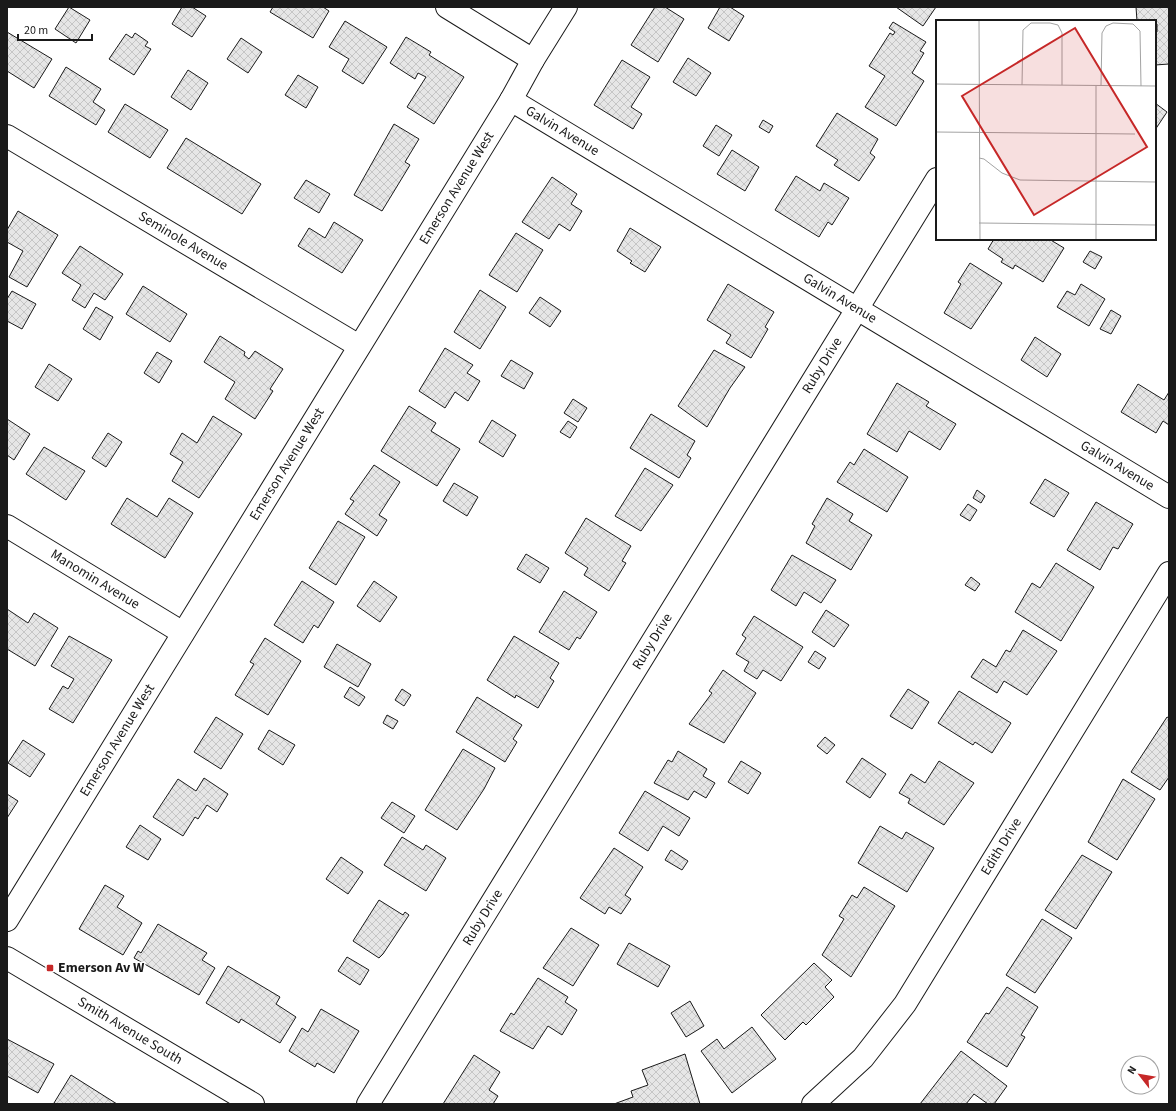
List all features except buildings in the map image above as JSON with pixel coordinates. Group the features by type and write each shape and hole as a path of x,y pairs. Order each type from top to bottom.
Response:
{"street":[{"path":"447,7 532,60"},
{"name":"Emerson Avenue West","path":"7,920 511,100 532,60 566,7"},
{"name":"Galvin Avenue","path":"511,100 1169,497"},
{"name":"Seminole Avenue","path":"7,136 359,346"},
{"name":"Ruby Drive","path":"368,1104 936,180"},
{"name":"Manomin Avenue","path":"7,526 183,633"},
{"name":"Edith Drive","path":"813,1104 864,1058 905,1004 1169,573"},
{"name":"Smith Avenue South","path":"7,958 253,1104"}],"place":[{"name":"Emerson Av W","path":"50,968"}]}
